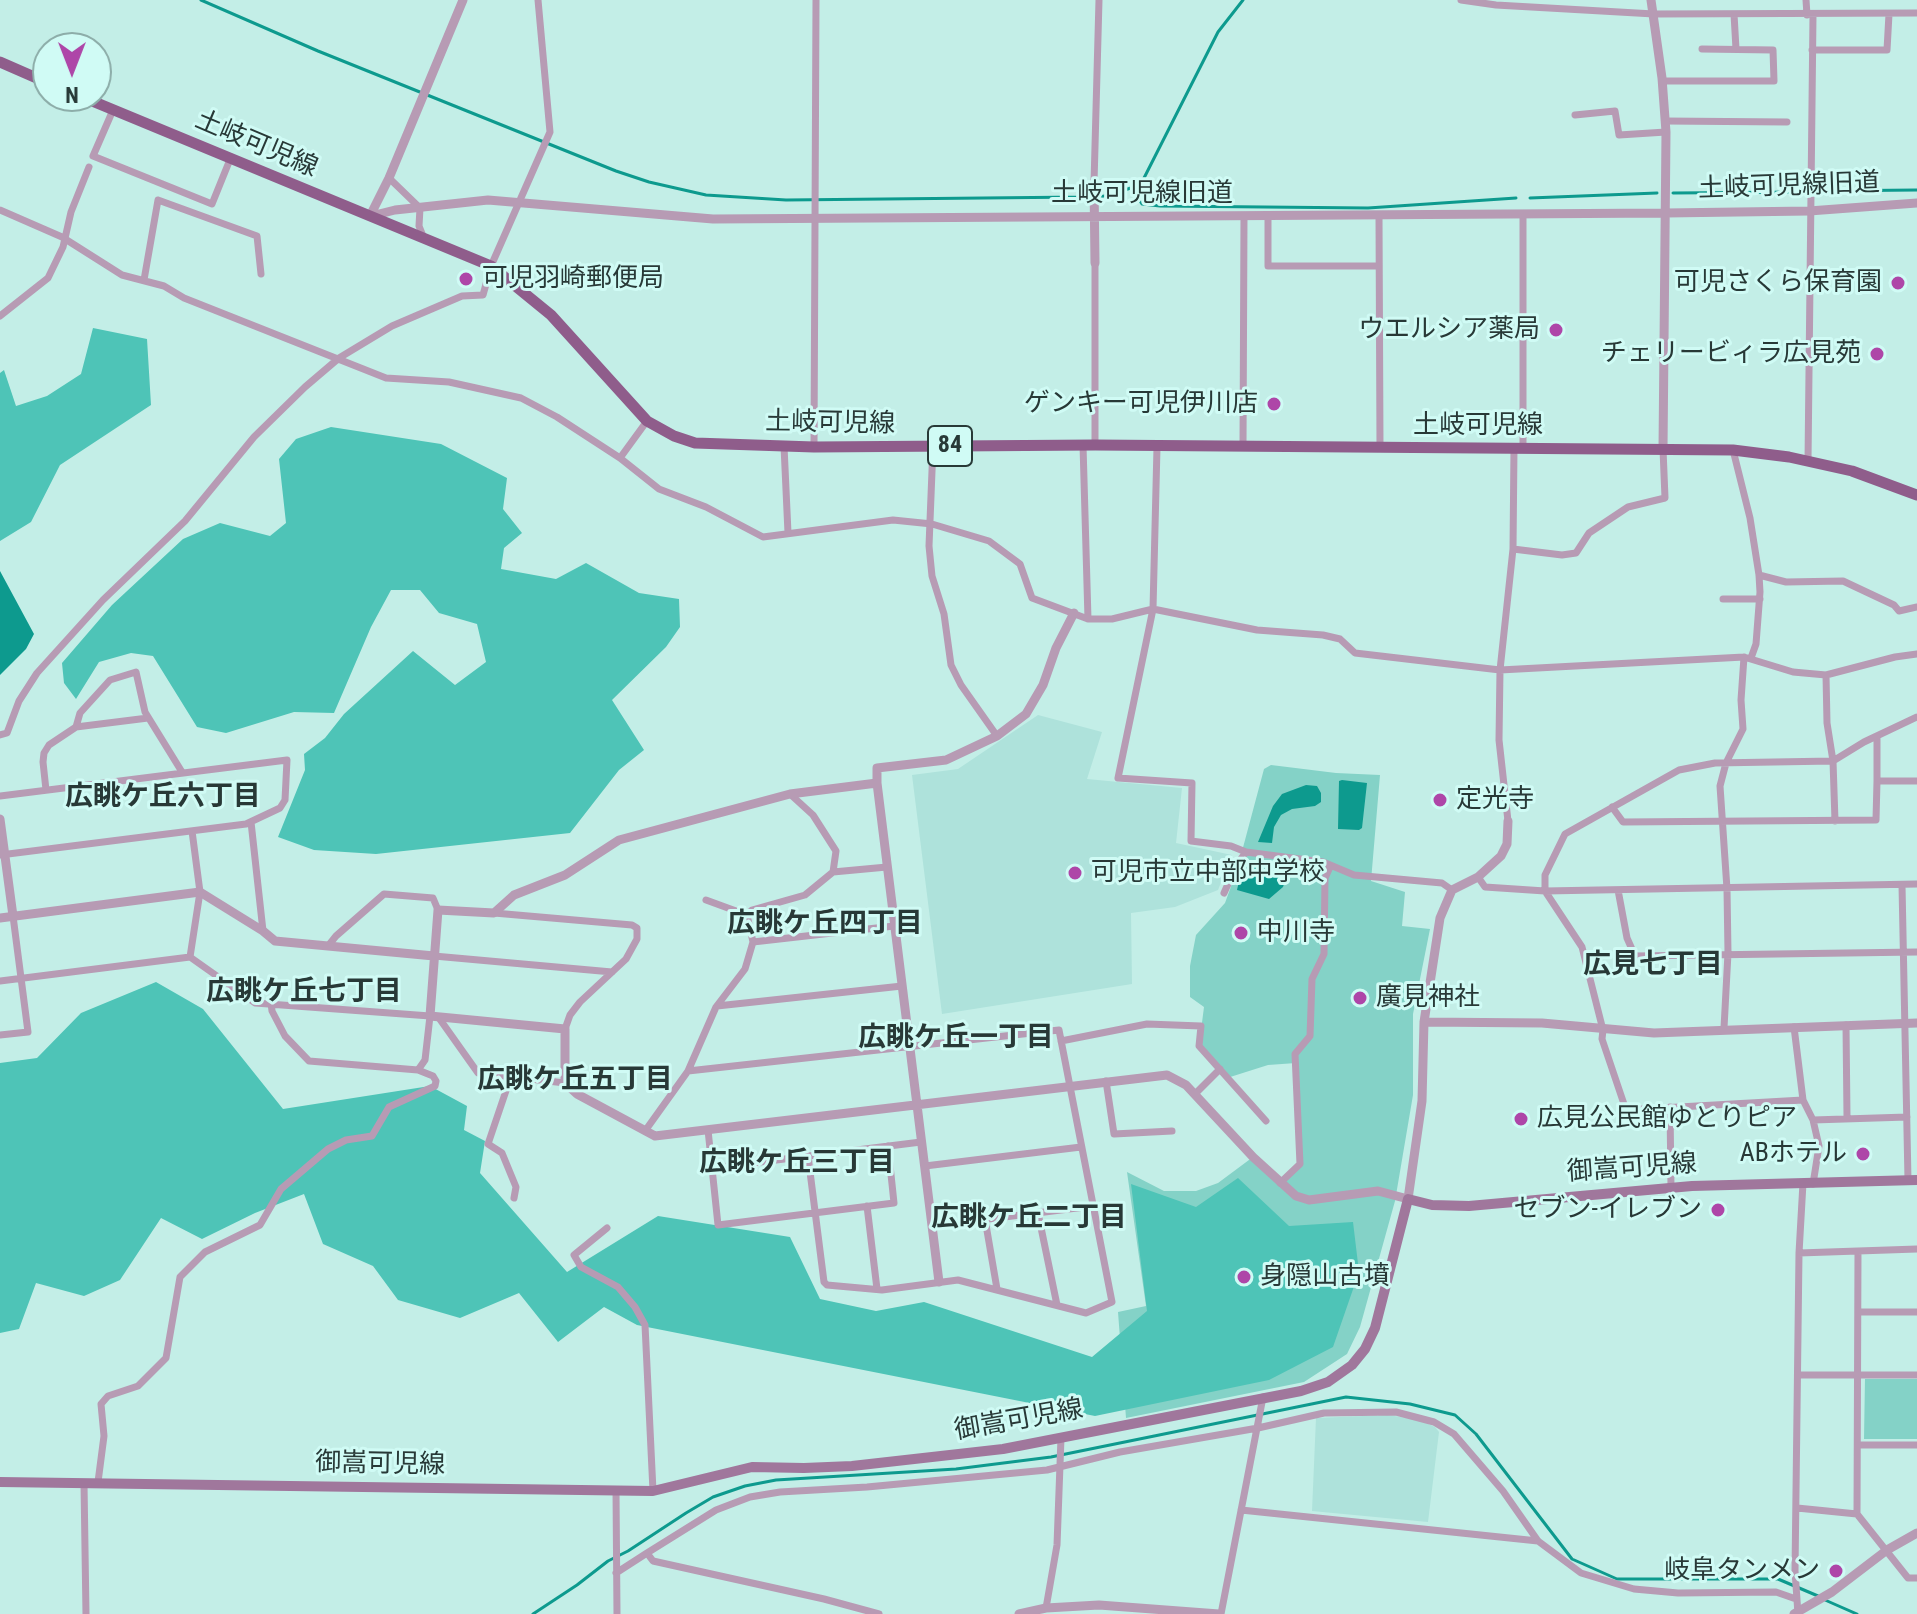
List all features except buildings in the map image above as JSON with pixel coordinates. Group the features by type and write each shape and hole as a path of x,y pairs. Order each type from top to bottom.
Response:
{"main road":[{"path":"0,62 32,76"},
{"name":"土岐可児線","path":"113,110 491,266 551,315 647,421 695,443 814,447 1089,445 1733,450 1852,471 1917,495"},
{"name":"御嵩可児線","path":"0,1482 653,1491 752,1467 852,1466 1061,1443 1328,1382 1352,1365 1365,1349 1375,1328 1408,1199 1432,1205 1469,1206 1671,1187 1912,1180"}],"street":[{"path":"370,216 389,178 463,0"},
{"path":"0,735 7,733 19,701 46,662 103,600 185,521 254,437 284,406 339,358 392,326 462,296 483,295 491,266 550,132 538,0"},
{"path":"814,447 816,0"},
{"path":"1088,619 1099,0"},
{"path":"1461,0 1496,5 1654,14 1917,13"},
{"path":"1513,549 1562,555 1576,553 1589,533 1628,507 1665,498 1665,126 1651,0"},
{"path":"1806,0 1812,50 1808,461"},
{"path":"1734,14 1736,49"},
{"path":"1812,50 1887,50 1889,14"},
{"path":"1662,81 1774,81 1773,50 1702,49"},
{"path":"113,110 93,156 212,204 231,157"},
{"path":"1575,115 1615,111 1619,135 1665,126 1787,122"},
{"path":"0,316 48,278 89,167"},
{"path":"389,178 420,208 419,226 423,236"},
{"path":"144,280 158,200 257,236 261,274"},
{"name":"土岐可児線旧道","path":"370,216 395,210 488,200 713,219 1095,210 1244,216 1666,213 1809,211 1917,203"},
{"path":"0,210 64,238 122,275 164,286 184,298 386,378 449,382 521,398 557,417 620,458 659,489 706,507 763,537 893,520 932,524 989,541 1020,564 1032,598 1088,619 1112,619 1153,609 1257,630 1323,635 1340,639 1355,653 1500,670 1748,658 1793,672 1826,675 1917,654"},
{"path":"435,1017 475,1071 565,1083 577,1094 655,1136 1167,1075 1186,1085 1296,1196 1309,1200 1378,1191 1408,1199 1422,1101 1424,1022 1440,918 1452,890 1478,877 1501,856 1507,844 1508,821 1499,740 1500,670 1513,549 1519,448 1523,214"},
{"path":"1243,446 1244,216"},
{"path":"1268,216 1268,266 1379,266"},
{"path":"1379,216 1380,448"},
{"path":"620,458 647,421"},
{"path":"784,446 788,533"},
{"path":"933,446 929,546 932,576 944,614 951,665 961,685 997,736"},
{"path":"1157,447 1153,609 1118,778 1192,783 1191,841 1323,862 1354,875 1442,883 1452,890"},
{"path":"1724,1028 1727,889 1720,786 1726,763 1743,729 1741,700 1748,658 1756,644 1760,599 1750,518 1733,450"},
{"path":"1759,575 1786,582 1843,581 1894,605 1899,611 1917,607"},
{"path":"1723,599 1760,599"},
{"path":"939,1282 877,768 946,760 997,736 1026,714 1043,685 1056,648 1074,613"},
{"path":"76,727 80,713 110,680 136,672 148,718 182,772"},
{"path":"1826,675 1835,821"},
{"path":"1803,1100 1626,1110 1602,1039 1603,1030 1582,947 1545,891 1547,869 1565,834 1679,770 1726,763 1833,761 1917,717"},
{"path":"46,790 44,753 55,740 76,727 148,718"},
{"path":"1612,807 1623,822 1876,820 1877,736"},
{"path":"0,796 287,760 285,800 280,808 251,822 2,855"},
{"path":"1877,781 1917,781"},
{"path":"494,913 514,895 565,875 619,840 790,794 877,783"},
{"path":"790,794 813,815 836,851 833,872"},
{"path":"0,819 2,855 28,1032 0,1035"},
{"path":"251,822 263,931"},
{"path":"190,957 200,892 192,831"},
{"path":"1224,893 1246,852"},
{"path":"747,915 752,910 805,895 833,872 887,867"},
{"path":"1280,1183 1300,1164 1295,1054 1310,1036 1312,979 1324,954 1325,878 1330,867"},
{"path":"1478,877 1485,887 1545,891 1917,884"},
{"path":"1902,885 1907,1117 1912,1180"},
{"path":"1618,890 1627,938 1635,956 1917,952"},
{"path":"0,918 200,892 275,941 612,972"},
{"path":"328,946 384,894 433,898 438,910 434,956 435,1017 425,1060 418,1070"},
{"path":"706,900 747,915"},
{"path":"438,910 632,925 638,932 626,959 570,1015 565,1029 565,1083"},
{"path":"645,1131 688,1071 716,1007 743,974 753,942 747,915"},
{"path":"753,942 894,926"},
{"path":"0,981 190,957 255,1003 565,1029"},
{"path":"716,1007 902,986"},
{"path":"98,1482 104,1436 101,1404 108,1396 138,1386 166,1358 180,1277 205,1252 260,1225 281,1189 328,1149 346,1140 372,1136 389,1107 435,1086 433,1076 418,1070 309,1061 285,1036 271,1003"},
{"path":"1424,1022 1542,1023 1654,1033 1917,1023"},
{"path":"1061,1041 1147,1024 1201,1026 1199,1046 1266,1121"},
{"path":"1846,1025 1847,1117"},
{"path":"1794,1027 1803,1100 1813,1120 1819,1146 1808,1183 1799,1253 1797,1613 1832,1592 1887,1550 1917,1533"},
{"path":"688,1071 1059,1030 1112,1302 1086,1313 958,1280 877,1289 827,1285 824,1282 808,1156"},
{"path":"1195,1094 1220,1069"},
{"path":"511,1076 488,1144 502,1153 516,1187 514,1198"},
{"path":"1106,1081 1114,1134 1172,1131"},
{"path":"1670,1107 1671,1187"},
{"path":"1813,1120 1907,1117"},
{"path":"708,1130 718,1225 894,1203 888,1146"},
{"path":"712,1168 921,1142"},
{"path":"925,1166 1081,1147"},
{"path":"867,1206 877,1289"},
{"path":"932,1226 1093,1206"},
{"path":"1038,1213 1057,1305"},
{"path":"985,1219 997,1289"},
{"path":"607,1228 574,1255 581,1267 618,1287 645,1325 653,1491"},
{"path":"1799,1253 1917,1249"},
{"path":"1858,1251 1857,1514 1908,1578 1917,1578"},
{"path":"1858,1312 1917,1312"},
{"path":"1799,1375 1917,1375"},
{"path":"1027,1613 1075,1605 1220,1614 1263,1397"},
{"path":"616,1568 647,1553 716,1510 750,1497 780,1492 867,1487 1061,1464 1324,1413 1396,1412 1434,1422 1454,1434 1471,1450 1538,1541 1581,1573 1634,1589 1678,1593 1776,1592 1796,1596"},
{"path":"1046,1608 1057,1545 1061,1443"},
{"path":"1858,1445 1917,1445"},
{"path":"84,1483 86,1614"},
{"path":"616,1490 617,1614"},
{"path":"1797,1508 1857,1514"},
{"path":"1241,1510 1538,1541"},
{"path":"647,1553 653,1561 879,1614"}],"shaded area":[{"path":"93,328 147,339 151,405 60,465 31,522 0,541 0,373 4,370 16,406 47,396 81,374"},
{"path":"331,427 441,444 507,478 503,509 522,533 504,548 501,569 556,579 586,563 639,593 679,599 680,627 666,647 612,700 644,750 619,770 570,833 376,854 314,850 278,837 305,770 304,754 325,738 344,714 413,651 455,685 486,662 477,624 439,613 420,590 391,590 371,627 334,713 294,712 226,733 197,727 153,656 131,653 99,662 76,699 64,683 62,663 112,605 183,539 220,523 270,536 286,523 279,459 296,439"},
{"path":"0,571 34,634 26,649 0,675"},
{"name":"可児市立中部中学校","path":"1038,715 1102,732 1087,779 1182,788 1176,843 1232,855 1218,890 1175,907 1131,913 1132,984 942,1014 912,775 958,769"},
{"path":"1339,781 1367,783 1362,828 1359,830 1338,829"},
{"path":"1306,785 1317,786 1321,802 1281,815 1274,827 1272,843 1258,842 1273,806 1282,794"},
{"path":"1251,865 1280,873 1285,881 1283,887 1269,899 1237,890 1241,872"},
{"path":"156,982 203,1009 283,1109 430,1086 467,1106 464,1130 485,1141 480,1173 567,1272 658,1216 790,1237 820,1299 876,1311 924,1302 1092,1357 1147,1311 1131,1184 1196,1207 1238,1178 1289,1226 1353,1222 1359,1272 1333,1347 1269,1380 1095,1416 637,1325 604,1307 558,1342 519,1293 460,1318 398,1300 373,1266 323,1244 304,1194 202,1239 161,1218 120,1280 84,1296 36,1283 19,1329 0,1333 0,1063 37,1058 81,1013"},
{"path":"1388,1415 1420,1420 1439,1432 1428,1522 1312,1511 1316,1418"}],"green space":[{"path":"1271,765 1380,775 1371,881 1405,892 1402,926 1430,929 1413,1014 1413,1095 1395,1201 1360,1327 1347,1354 1304,1382 1126,1418 1118,1312 1146,1306 1127,1172 1164,1191 1196,1191 1218,1183 1253,1157 1280,1183 1300,1164 1296,1063 1268,1065 1227,1078 1199,1046 1204,1007 1190,997 1190,966 1196,935 1225,903 1264,769"},
{"path":"1865,1379 1917,1379 1917,1439 1864,1439"}],"waterway":[{"path":"201,0 318,51 616,171 706,195 786,200 1082,197 1104,196 1131,188 1142,204 1160,206 1368,208 1516,198"},
{"path":"1131,188 1143,180 1218,32 1243,0"},
{"path":"1816,191 1917,190"},
{"path":"1673,193 1802,192"},
{"path":"1530,198 1657,193"},
{"path":"533,1614 608,1561 686,1513 713,1497 745,1486 776,1480 956,1469 1051,1457 1346,1397 1410,1404 1455,1415 1476,1434 1572,1559 1617,1579 1778,1579 1818,1596"},
{"path":"1825,1600 1857,1614"}],"place":[{"name":"可児羽崎郵便局","path":"466,279"},
{"name":"可児さくら保育園","path":"1898,283"},
{"name":"ウエルシア薬局","path":"1556,330"},
{"name":"チェリービィラ広見苑","path":"1877,354"},
{"name":"ゲンキー可児伊川店","path":"1274,404"},
{"name":"定光寺","path":"1440,800"},
{"name":"可児市立中部中学校","path":"1075,873"},
{"name":"中川寺","path":"1241,933"},
{"name":"廣見神社","path":"1360,998"},
{"name":"広見公民館ゆとりピア","path":"1521,1119"},
{"name":"ABホテル","path":"1863,1154"},
{"name":"セブン-イレブン","path":"1718,1210"},
{"name":"身隠山古墳","path":"1244,1277"},
{"name":"岐阜タンメン","path":"1836,1571"}],"district":[{"name":"広眺ケ丘六丁目","path":"163,798"},
{"name":"広眺ケ丘四丁目","path":"825,925"},
{"name":"広見七丁目","path":"1653,966"},
{"name":"広眺ケ丘七丁目","path":"304,993"},
{"name":"広眺ケ丘一丁目","path":"956,1039"},
{"name":"広眺ケ丘五丁目","path":"575,1081"},
{"name":"広眺ケ丘三丁目","path":"797,1164"},
{"name":"広眺ケ丘二丁目","path":"1029,1219"}]}
